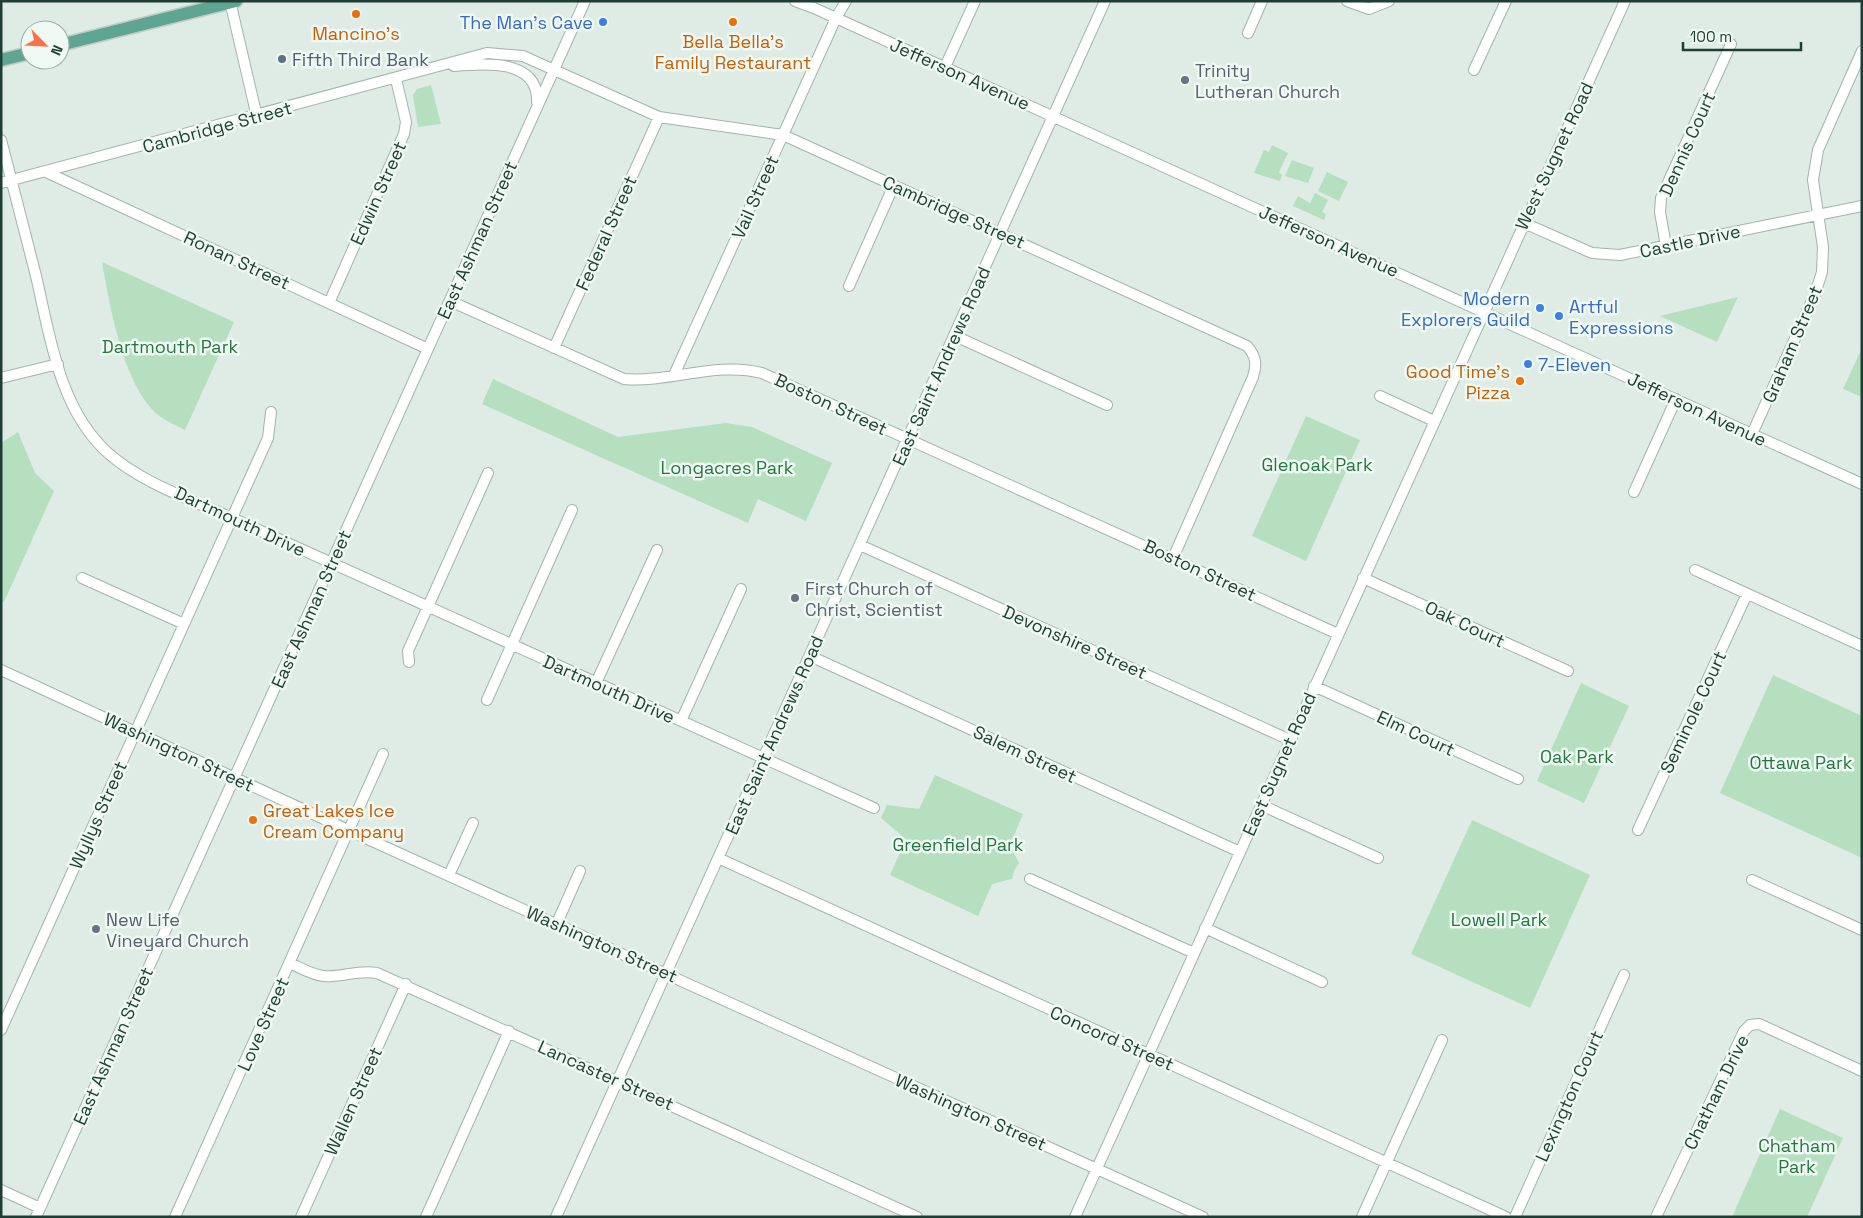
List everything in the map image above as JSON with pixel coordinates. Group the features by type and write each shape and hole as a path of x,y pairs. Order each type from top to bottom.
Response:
{"main road":[{"path":"70,42 232,2"},
{"path":"1,60 20,55"}],"street":[{"name":"East Ashman Street","path":"38,1212 585,1"},
{"name":"Jefferson Avenue","path":"795,1 945,67 1862,484"},
{"path":"804,1 814,8"},
{"name":"Vail Street","path":"674,376 836,18 846,1"},
{"path":"945,67 976,1"},
{"name":"East Saint Andrews Road","path":"556,1217 1105,1"},
{"path":"1248,33 1262,1"},
{"path":"1347,1 1369,9 1389,1"},
{"path":"1474,70 1506,1"},
{"name":"West Sugnet Road","path":"1483,311 1624,1"},
{"path":"232,2 257,116"},
{"name":"Dennis Court","path":"1666,246 1660,212 1661,198 1731,44"},
{"name":"Graham Street","path":"1752,434 1815,294 1822,272 1822,247 1813,180 1818,150 1862,51"},
{"name":"Cambridge Street","path":"1,183 396,79 474,55 501,53 523,56 659,118 783,135 1223,334 1247,346 1254,353 1256,364 1254,377 1173,558"},
{"name":"Cambridge Street","path":"433,68 483,65 506,66 522,72 535,84 537,106"},
{"name":"Edwin Street","path":"329,302 404,134 406,122 396,79"},
{"name":"Federal Street","path":"554,348 659,118"},
{"name":"Dartmouth Drive","path":"1,140 58,364 68,396 80,420 106,452 141,476 874,808"},
{"name":"Ronan Street","path":"46,172 428,349"},
{"path":"849,286 894,185"},
{"name":"Castle Drive","path":"1524,223 1580,249 1604,255 1620,255 1862,206"},
{"name":"Boston Street","path":"450,301 624,379 640,380 734,368 762,373 1338,634"},
{"name":"East Sugnet Road","path":"1075,1217 1483,311"},
{"path":"955,336 1107,405"},
{"path":"1,378 58,364"},
{"path":"1380,396 1434,421"},
{"path":"1634,492 1676,399"},
{"name":"Wyllys Street","path":"1,1030 268,438 271,412"},
{"path":"408,662 408,651 488,473"},
{"path":"487,700 572,510"},
{"name":"Devonshire Street","path":"860,545 1290,740"},
{"path":"596,682 657,550"},
{"path":"1695,570 1862,646"},
{"path":"82,578 184,624"},
{"name":"Oak Court","path":"1363,578 1568,671"},
{"path":"681,721 741,589"},
{"name":"Seminole Court","path":"1638,830 1747,594"},
{"name":"Salem Street","path":"810,656 1240,852"},
{"name":"Washington Street","path":"1,670 350,831 1203,1217"},
{"name":"Elm Court","path":"1314,686 1518,779"},
{"name":"Love Street","path":"175,1217 383,754"},
{"path":"1261,805 1378,858"},
{"path":"449,875 473,823"},
{"name":"Concord Street","path":"718,858 1506,1217"},
{"path":"556,923 580,871"},
{"path":"1030,879 1194,953"},
{"path":"1752,880 1862,930"},
{"path":"1205,928 1322,982"},
{"name":"Lancaster Street","path":"290,963 317,976 334,976 368,971 406,984 618,1080 900,1213 917,1217"},
{"name":"Lexington Court","path":"1514,1217 1624,975"},
{"name":"Wallen Street","path":"301,1217 406,984"},
{"name":"Chatham Drive","path":"1656,1217 1744,1030 1750,1025 1759,1024 1862,1071"},
{"path":"426,1217 509,1032"},
{"path":"1362,1217 1442,1040"},
{"path":"1,1190 38,1212"}],"green space":[{"path":"431,85 441,124 418,127 413,95 417,89"},
{"path":"1272,145 1288,153 1279,172 1282,175 1280,181 1254,173 1264,150 1269,152"},
{"path":"1292,160 1314,168 1308,183 1285,176"},
{"path":"1327,172 1348,182 1339,201 1318,191"},
{"path":"1315,193 1328,200 1322,212 1326,214 1324,220 1293,206 1298,196 1310,203"},
{"name":"Dartmouth Park","path":"102,262 234,322 185,430 158,415 146,402 136,385 120,344 109,301"},
{"path":"1738,297 1717,342 1660,316"},
{"path":"1862,348 1862,397 1843,389"},
{"name":"Longacres Park","path":"493,379 618,437 726,423 752,427 832,463 806,521 758,499 748,523 482,404"},
{"name":"Glenoak Park","path":"1306,416 1360,440 1306,561 1252,536"},
{"path":"18,432 35,473 54,491 4,602 1,601 1,443"},
{"name":"Ottawa Park","path":"1773,675 1862,716 1862,858 1720,793"},
{"name":"Oak Park","path":"1581,683 1629,706 1584,803 1537,781"},
{"name":"Greenfield Park","path":"935,775 1023,814 1010,845 1019,863 1012,879 992,884 978,916 890,875 906,839 881,818 887,805 919,809"},
{"name":"Lowell Park","path":"1472,820 1590,875 1530,1008 1411,954"},
{"name":"Chatham Park","path":"1780,1109 1843,1138 1807,1217 1732,1217"}],"place":[{"name":"Mancino's","path":"356,14"},
{"name":"The Man's Cave","path":"603,22"},
{"name":"Bella Bella's Family Restaurant","path":"733,22"},
{"name":"Fifth Third Bank","path":"282,59"},
{"name":"Trinity Lutheran Church","path":"1185,80"},
{"name":"Modern Explorers Guild","path":"1540,308"},
{"name":"Artful Expressions","path":"1559,316"},
{"name":"7-Eleven","path":"1528,364"},
{"name":"Good Time's Pizza","path":"1520,381"},
{"name":"First Church of Christ, Scientist","path":"795,598"},
{"name":"Great Lakes Ice Cream Company","path":"253,820"},
{"name":"New Life Vineyard Church","path":"96,929"}]}
